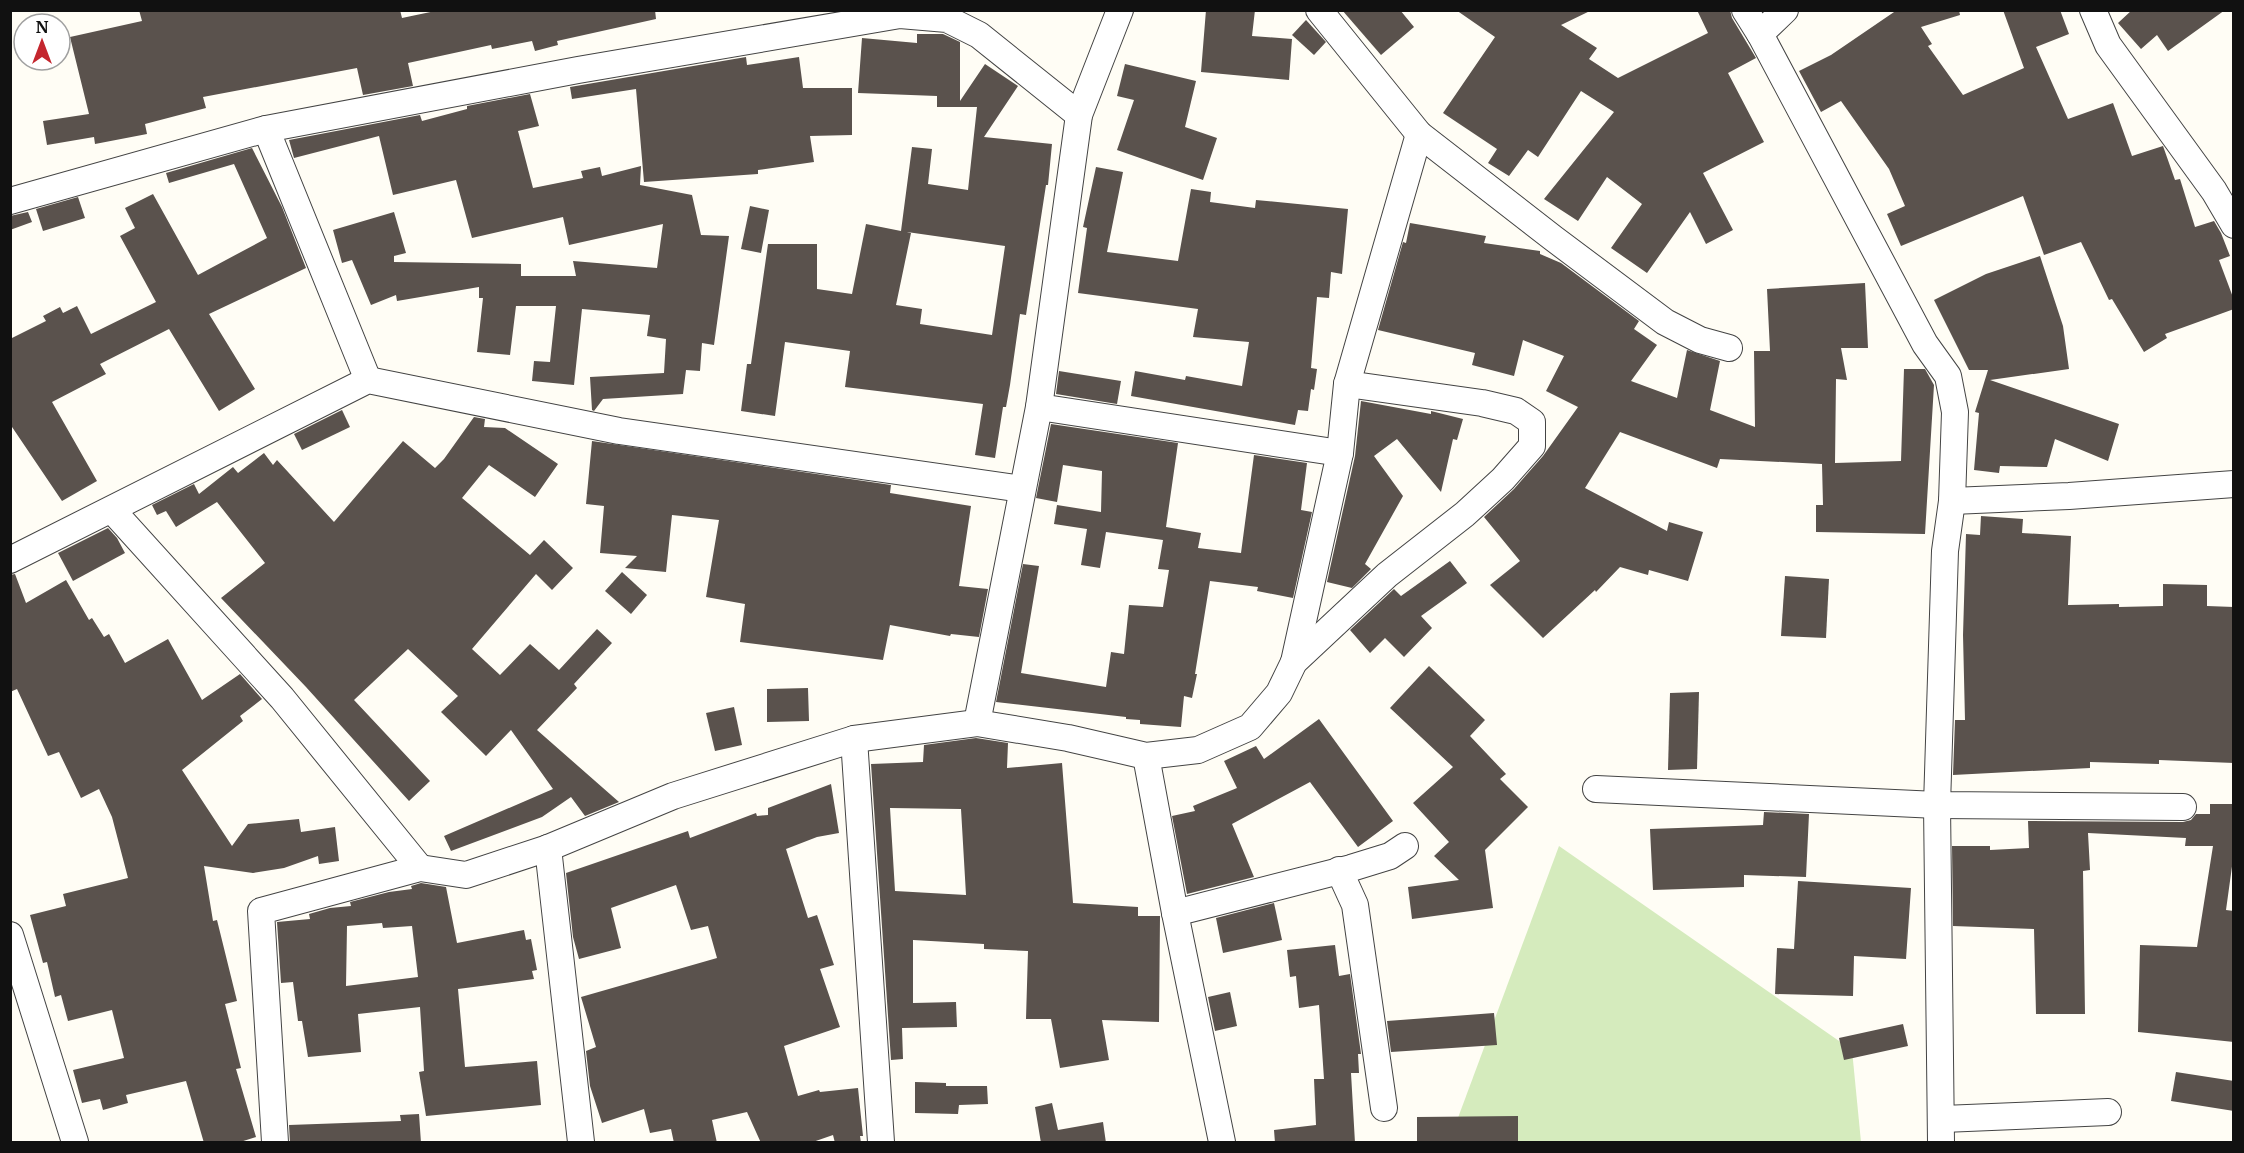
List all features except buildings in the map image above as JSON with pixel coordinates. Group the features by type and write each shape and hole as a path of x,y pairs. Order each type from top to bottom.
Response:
{"street":[{"path":"976,723 1039,406 1079,115 1120,10"},
{"path":"1319,10 1419,134 1665,322 1700,340 1729,348"},
{"path":"1745,10 1760,34 1925,344 1948,376 1955,412 1952,501 1946,551 1937,805 1942,1131 2108,1112"},
{"path":"1760,34 1785,10"},
{"path":"2093,10 2108,45 2214,191 2234,225"},
{"path":"10,201 266,129 578,70 900,15 947,19 979,35 1079,115"},
{"path":"266,129 368,380"},
{"path":"275,1143 261,911 420,868 466,874 548,848 673,796 854,739 976,723 1068,738 1146,756 1198,750 1250,727 1279,693 1294,662 1340,453 1347,384 1419,134"},
{"path":"10,560 368,380 619,431 1022,489"},
{"path":"1294,662 1387,575 1465,514 1503,479 1532,446 1532,422 1516,411 1482,403 1347,384"},
{"path":"1039,406 1340,453"},
{"path":"1952,501 2069,496 2234,484"},
{"path":"112,510 282,698 420,868"},
{"path":"854,739 882,1143"},
{"path":"1146,756 1222,1143"},
{"path":"1596,789 1937,805 2183,807"},
{"path":"1175,913 1390,856 1405,846"},
{"path":"548,848 581,1143"},
{"path":"1339,870 1354,905 1384,1108"},
{"path":"10,934 75,1143"}],"green space":[{"path":"1559,846 1852,1050 1861,1142 1449,1142"}]}
